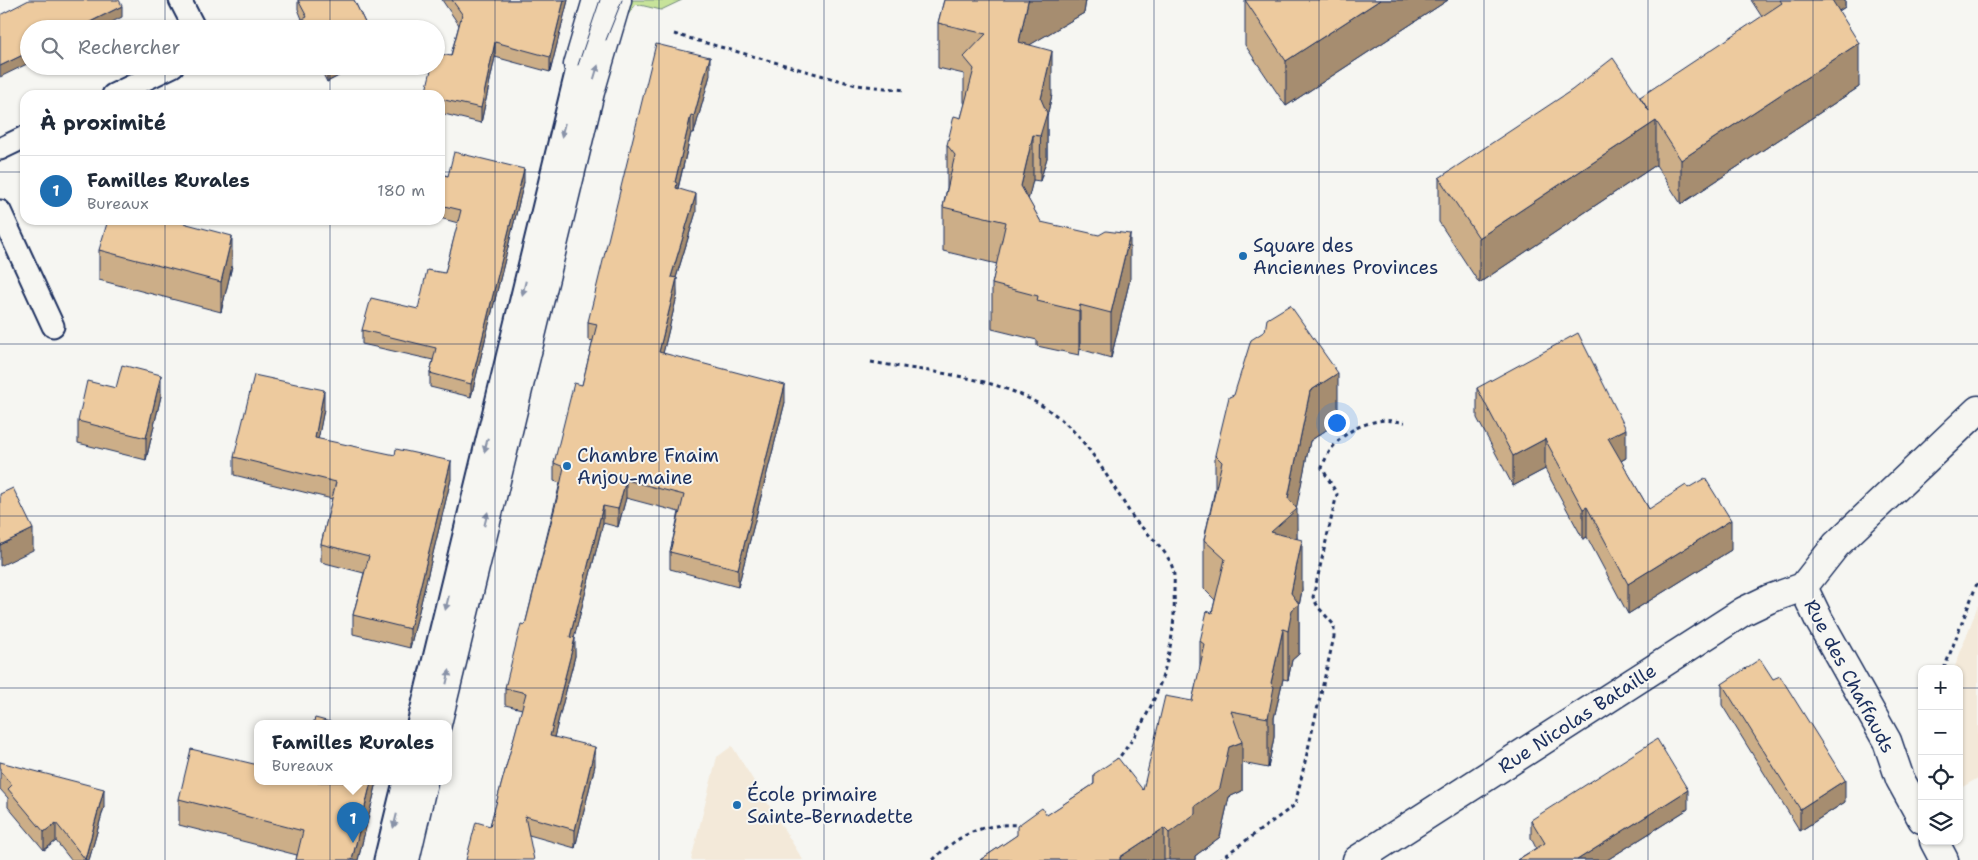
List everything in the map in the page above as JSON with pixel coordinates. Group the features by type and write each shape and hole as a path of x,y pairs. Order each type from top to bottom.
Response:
{"street":[{"path":"578,65 597,0"},
{"path":"438,720 590,92 617,0"},
{"path":"1803,587 1836,545 1978,410"},
{"name":"Rue des Chaffauds","path":"1803,587 1819,620 1887,741 1900,779 1918,812"},
{"name":"Rue Nicolas Bataille","path":"1357,860 1744,611 1769,599 1803,587"},
{"path":"405,860 422,785"},
{"path":"1936,845 1944,860"}],"lane":[{"path":"180,0 190,20"},
{"path":"419,720 578,65"},
{"path":"123,90 154,75"},
{"path":"0,149 20,139"},
{"path":"0,211 53,326"},
{"path":"385,860 403,785"}],"path":[{"path":"674,34 856,85 905,90"},
{"path":"871,362 976,380 1038,403 1064,420 1086,444 1134,519 1154,538 1173,569 1174,628 1169,660 1142,722 1112,766"},
{"path":"1219,860 1295,805 1334,636 1334,625 1318,607 1313,597 1337,494 1322,468 1326,454 1346,432 1379,420 1405,422"},
{"path":"1946,665 1978,581"},
{"path":"933,860 958,839 977,829 999,824 1028,824"}],"shaded area":[{"path":"1978,605 1978,778 1963,787 1963,665 1956,665"},
{"name":"École primaire Sainte-Bernadette","path":"732,746 803,860 691,860 717,757"}],"green space":[{"path":"625,0 682,0 661,10 636,4 627,16 620,14"}],"building":[{"path":"29,0 119,0 122,6 94,20 20,20 20,56 0,66 0,15"},
{"path":"298,0 354,0 364,20 301,20 307,17"},
{"path":"452,0 564,0 550,57 495,42 481,108 445,100 445,90 426,90 430,75 445,75 445,55 451,56 462,14"},
{"path":"944,0 1029,0 1019,42 1052,51 1041,99 1047,113 1040,136 1033,135 1021,186 1041,222 1099,235 1106,231 1130,234 1111,313 1080,305 1079,311 1037,301 1038,296 992,284 1006,222 943,207 955,155 947,145 954,116 961,118 974,69 964,57 986,34 938,23"},
{"path":"1245,0 1380,0 1286,61"},
{"path":"1780,0 1832,0 1859,43 1681,160 1656,121 1479,238 1439,178 1572,90 1613,58 1649,111 1640,97 1782,3"},
{"path":"656,44 710,57 694,116 691,115 675,182 677,183 676,188 696,194 671,277 677,278 659,352 785,385 738,569 670,552 684,495 626,480 618,509 603,506 570,637 575,638 550,736 595,747 575,830 525,816 534,860 466,860 476,822 490,826 526,693 505,688 521,624 525,625 558,495 564,467 554,463 574,383 582,385 597,324 588,322"},
{"path":"454,152 524,169 471,384 430,373 436,348 362,330 371,298 418,309 427,270 445,273 461,210 445,206 445,175 448,176"},
{"path":"106,225 191,225 232,236 221,282 99,250"},
{"path":"1290,305 1338,373 1310,391 1288,498 1297,509 1271,532 1302,540 1291,593 1299,604 1292,610 1288,631 1283,629 1271,683 1274,687 1268,718 1231,711 1242,742 1229,747 1220,788 1195,806 1195,814 1169,833 1164,828 1120,857 1120,860 980,860 1017,835 1017,826 1042,808 1047,815 1094,784 1094,774 1118,758 1143,790 1165,696 1192,701 1205,645 1200,641 1207,611 1212,613 1225,559 1204,540 1222,462 1215,455 1229,397 1234,395 1251,340 1265,331 1267,319"},
{"path":"1578,333 1626,429 1608,438 1649,509 1686,485 1688,488 1705,478 1731,520 1628,584 1587,507 1583,509 1545,439 1513,456 1477,388"},
{"path":"122,365 161,375 146,438 78,421 87,381 116,388"},
{"path":"254,375 324,390 315,438 395,455 396,449 451,461 410,629 353,615 369,556 321,544 336,482 234,457"},
{"path":"13,488 33,529 0,545 0,494"},
{"path":"1760,659 1773,679 1780,676 1845,780 1800,809 1722,684"},
{"path":"1657,739 1688,790 1577,860 1517,860 1545,843 1531,820"},
{"path":"191,749 254,764 254,785 370,785 352,860 296,860 303,831 179,799"},
{"path":"0,762 104,789 85,859 56,823 44,832 8,789 12,785 0,771"}],"tram line":[{"path":"578,65 600,0"},
{"path":"606,40 622,0"}],"place":[{"name":"Square des Anciennes Provinces","path":"1243,256"},
{"name":"Chambre Fnaim Anjou-maine","path":"567,466"},
{"name":"École primaire Sainte-Bernadette","path":"737,805"},
{"name":"Familles Rurales","path":"353,843"}]}
